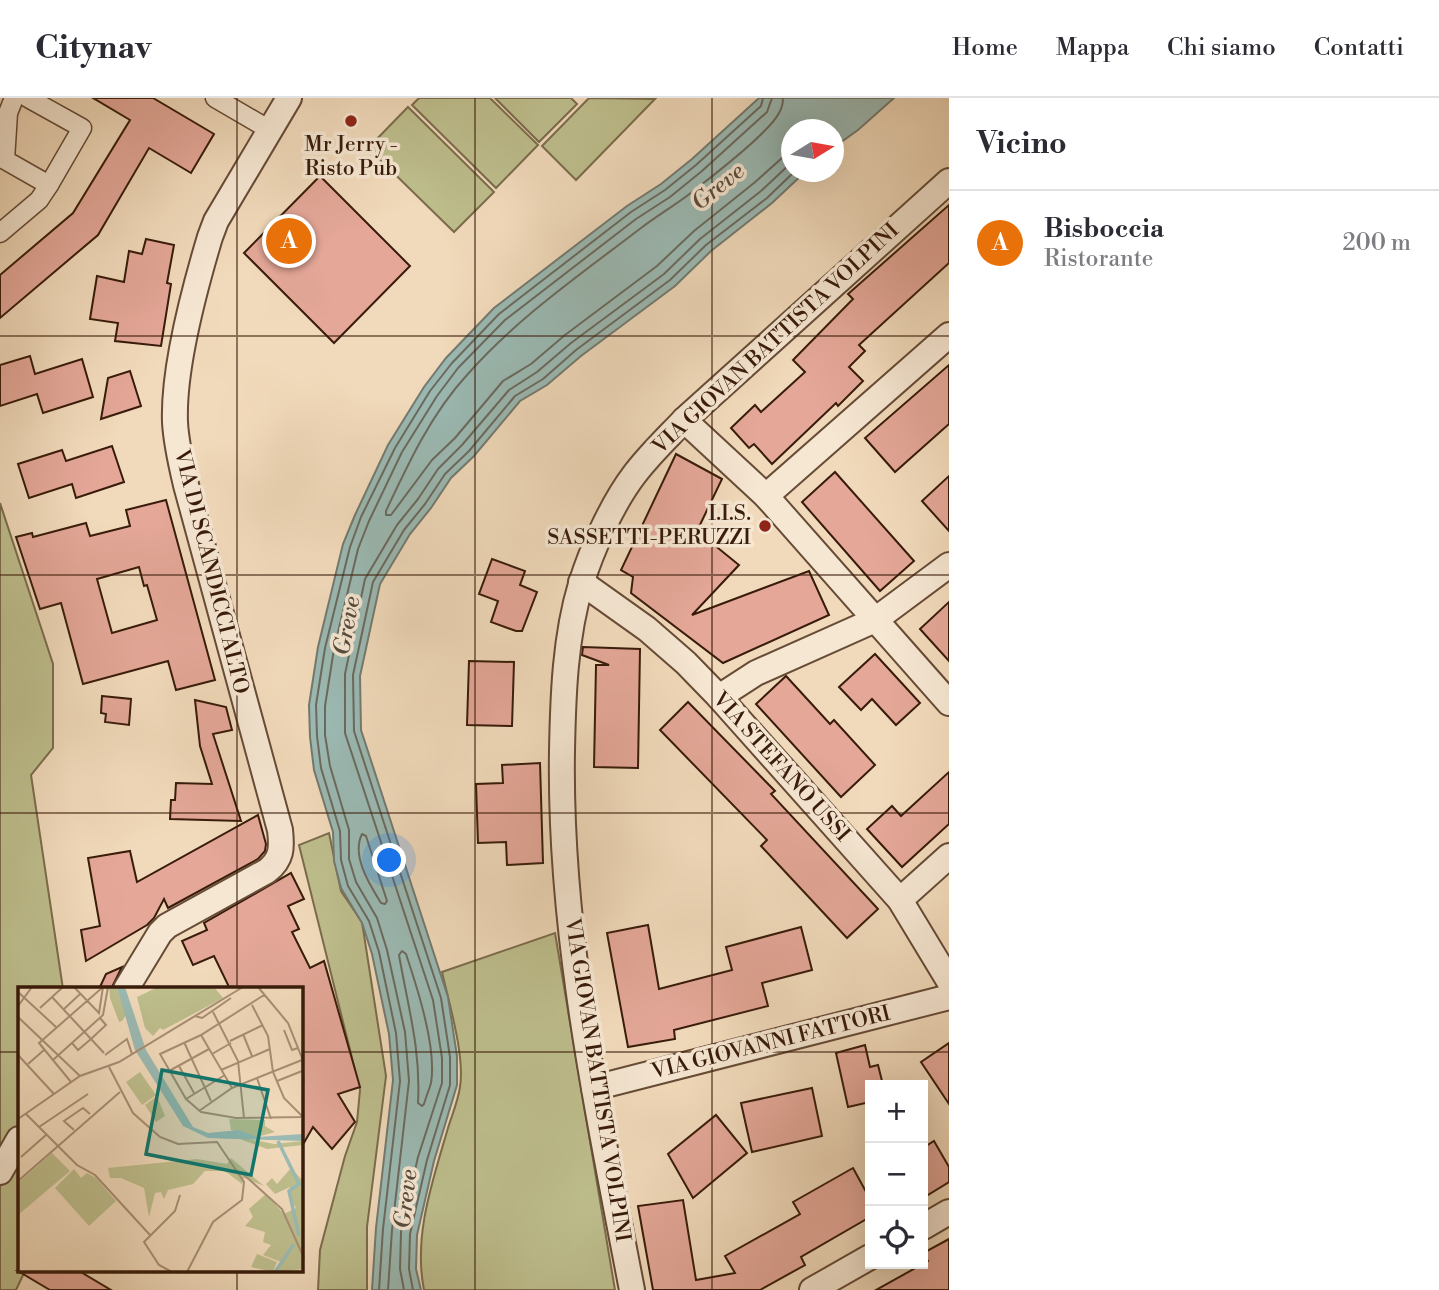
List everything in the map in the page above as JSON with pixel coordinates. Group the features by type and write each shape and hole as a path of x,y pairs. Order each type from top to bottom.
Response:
{"street":[{"path":"15,98 8,113 5,160 49,185"},
{"path":"0,233 39,200 82,128 28,98"},
{"path":"215,98 270,130"},
{"name":"VIA DI SCANDICCI ALTO","path":"127,987 167,926 267,871 278,861 281,852 280,830 194,515 178,453 175,425 183,353 210,237 216,221 289,98"},
{"name":"VIA GIOVAN BATTISTA VOLPINI","path":"632,1290 580,1004 566,880 561,798 563,697 573,613 581,582 606,523 626,488 648,458 684,420 949,181"},
{"path":"766,496 949,335"},
{"path":"684,420 766,496 949,703"},
{"path":"719,697 756,673 876,620 949,565"},
{"name":"VIA STEFANO USSI","path":"581,582 647,629 719,697 901,900 949,981"},
{"path":"901,900 949,856"},
{"name":"VIA GIOVANNI FATTORI","path":"594,1088 949,998"},
{"path":"0,1141 18,1126"},
{"path":"0,1172 18,1141"},
{"path":"928,1224 949,1212"},
{"path":"812,1290 865,1260"}],"green space":[{"path":"419,98 490,98 538,145 496,188 412,105"},
{"path":"495,98 571,98 577,104 539,142"},
{"path":"589,98 655,99 576,180 542,146"},
{"path":"408,107 494,192 454,232 368,148"},
{"path":"0,503 53,664 53,748 31,775 63,987 18,987 18,1272 25,1272 16,1290 0,1290"},
{"path":"329,833 341,891 362,922 386,1076 367,1227 367,1290 318,1290 320,1250 357,1122 360,1090 299,845"},
{"path":"555,933 615,1290 424,1290 421,1249 426,1208 458,1097 461,1074 456,1030 442,972"}],"water":[{"name":"Greve","path":"759,98 894,98 844,140 844,119 781,119 781,182 794,182 711,251 675,286 581,356 547,385 520,401 474,456 451,478 410,534 380,584 360,676 361,730 448,997 457,1056 457,1085 434,1161 417,1235 416,1269 421,1290 372,1290 376,1228 393,1080 389,1034 372,954 362,923 341,888 334,861 333,832 314,770 310,737 309,705 318,647 343,544 388,445 424,387 446,358 494,308 692,159"}],"building":[{"path":"93,98 153,98 214,134 191,173 149,148 98,235 0,318 0,275 73,213 130,120"},
{"path":"320,176 410,266 334,343 244,253"},
{"path":"949,205 949,263 859,345 865,351 849,367 863,381 772,464 754,444 749,448 731,428 755,405 761,412 805,372 793,360 853,299 848,294"},
{"path":"146,239 174,245 161,346 115,341 118,323 90,319 97,276 124,282 129,251 142,254"},
{"path":"30,356 35,374 82,359 93,397 43,413 37,394 0,406 0,365"},
{"path":"949,365 949,424 895,472 865,438"},
{"path":"130,371 141,406 101,419 108,378"},
{"path":"112,446 124,482 76,498 72,484 29,498 18,464 62,450 66,461"},
{"path":"676,454 722,479 697,531 739,565 692,615 809,571 829,615 723,663 631,593 633,577 621,570"},
{"path":"835,472 914,561 880,591 802,502"},
{"path":"949,476 949,531 922,501"},
{"path":"166,500 215,680 176,690 168,661 83,684 61,603 40,609 16,537 32,533 33,537 86,523 90,536 130,526 126,510","holes":["139,567 144,586 147,585 157,620 112,633 97,579"]},
{"path":"492,559 525,571 520,585 537,592 522,631 491,622 498,601 479,594"},
{"path":"949,602 949,661 920,629"},
{"path":"583,647 640,649 638,768 594,767 596,665 609,665 582,655"},
{"path":"875,654 920,703 896,725 872,699 861,710 839,687"},
{"path":"469,661 514,662 512,726 467,725"},
{"path":"786,676 830,724 834,720 875,765 841,797 756,704"},
{"path":"102,696 131,699 129,725 105,722 106,714 101,713"},
{"path":"195,700 226,707 232,730 213,734 241,821 170,819 171,800 175,800 176,783 212,784 200,746"},
{"path":"688,702 775,791 771,794 878,909 847,938 761,846 767,840 660,730"},
{"path":"540,763 543,863 507,865 506,842 478,843 476,784 503,783 502,765"},
{"path":"949,772 949,824 902,867 867,829 892,806 901,816"},
{"path":"258,815 266,844 265,851 258,859 168,908 164,899 147,925 86,961 81,930 100,926 88,858 130,851 137,882"},
{"path":"291,873 304,899 288,906 299,929 292,932 310,968 324,961 360,1087 338,1094 355,1122 332,1149 313,1127 303,1144 303,987 229,987 214,956 193,965 182,941 207,930 204,923"},
{"path":"648,925 659,989 732,970 726,947 801,927 812,970 762,983 768,1006 674,1030 675,1039 628,1047 607,933"},
{"path":"122,967 112,987 100,987 106,974"},
{"path":"949,1043 949,1104 921,1062"},
{"path":"865,1045 870,1067 878,1065 882,1080 865,1080 865,1103 848,1107 836,1053"},
{"path":"812,1088 822,1136 752,1152 741,1103"},
{"path":"716,1115 747,1153 693,1198 668,1154"},
{"path":"934,1141 949,1167 949,1182 928,1195 928,1145"},
{"path":"853,1168 865,1190 865,1220 801,1257 805,1265 760,1290 653,1290 638,1206 683,1200 696,1280 735,1273 725,1256 800,1214 793,1202"},
{"path":"949,1239 949,1290 876,1290 914,1269 928,1269 928,1250"},
{"path":"20,1272 81,1272 111,1290 50,1290"}],"place":[{"name":"Mr Jerry - Risto Pub","path":"351,121"},
{"name":"Bisboccia","path":"289,241"},
{"name":"I.I.S. SASSETTI-PERUZZI","path":"765,526"}]}
